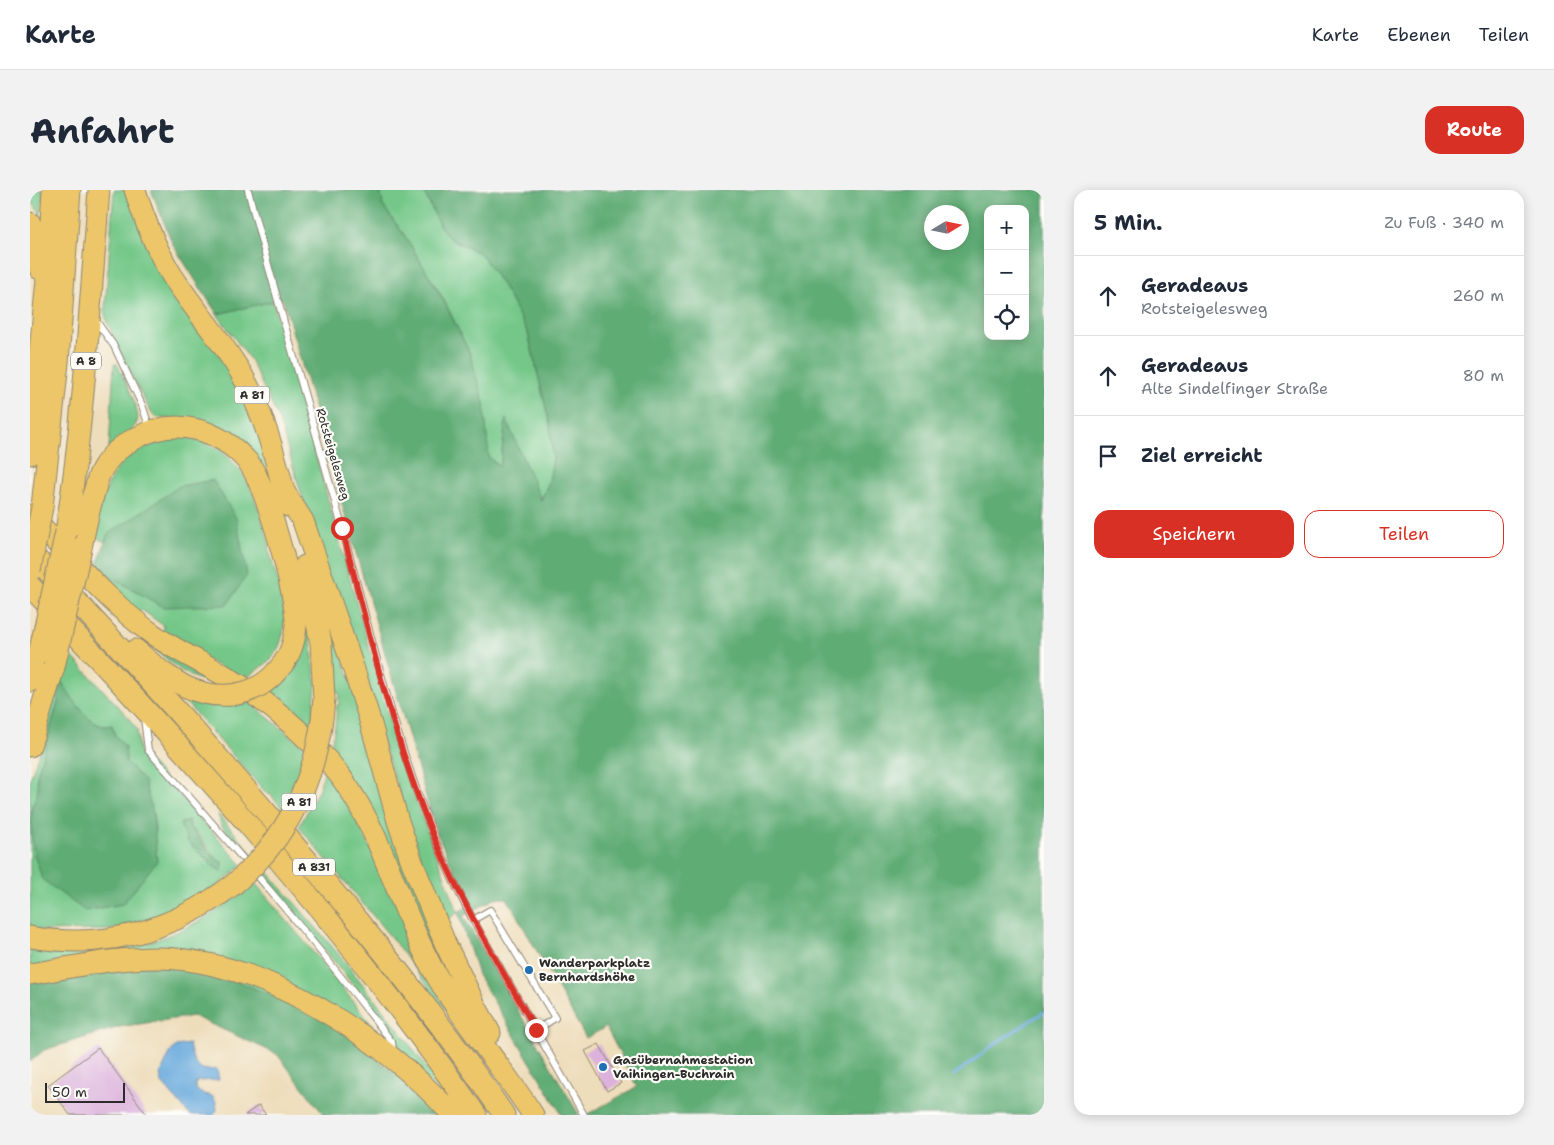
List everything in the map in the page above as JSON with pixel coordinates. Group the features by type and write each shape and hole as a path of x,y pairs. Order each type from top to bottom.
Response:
{"highway":[{"path":"30,454 48,269 53,190"},
{"name":"A 8","path":"30,571 36,511 58,363 70,190"},
{"name":"A 8","path":"30,681 46,660 76,470 99,190"},
{"name":"A 81","path":"30,937 57,941 87,941 134,934 156,928 188,915 208,904 234,885 263,857 288,822 299,802 318,748 324,699 324,663 318,622 285,493 264,424 248,388 230,356 182,290 161,256 144,219 135,190"},
{"path":"30,223 38,256 43,307"},
{"path":"30,746 46,660 81,548 88,512 100,471 120,448 151,430 174,426 200,429 227,442 249,464 259,483 269,509 292,593 295,612 295,632 286,659 278,670 259,686 242,694 209,695 184,686 162,672 135,650 106,633"},
{"path":"285,493 303,521 361,692 398,821 427,901 475,1005 515,1073 522,1097"},
{"path":"36,511 114,602 161,639 227,677 271,706 295,726 330,763 353,794 367,818 385,855 414,930 440,981 533,1115"},
{"name":"A 831","path":"30,552 248,790 336,894 430,1013 504,1115"},
{"name":"A 831","path":"30,586 142,707 333,926 406,1018 476,1115"},
{"path":"30,974 112,960 145,958 176,959 215,965 255,977 298,996 337,1019 394,1060 453,1115"}],"lane":[{"name":"Rotsteigelesweg","path":"248,190 405,758 425,815 456,887 473,920 584,1115"},
{"path":"89,311 114,346 142,405 151,430"},
{"path":"142,707 148,750 286,908 346,982 392,1042 394,1060"},
{"path":"473,920 490,910 555,1018 536,1030"}],"green space":[{"path":"30,190 43,190 41,215 30,199"},
{"path":"114,190 126,190 236,382 257,431 309,621 316,685 311,732 268,696 287,676 285,674 296,655 262,472 171,419 159,418 153,415 125,362 105,316"},
{"path":"151,190 380,190 383,206 405,236 444,301 470,354 484,403 489,458 500,467 506,419 541,500 549,482 553,459 550,425 528,333 503,286 481,254 450,239 440,226 423,190 1044,190 1044,1115 586,1115 637,1087 606,1027 586,1038 507,898 496,898 463,916 579,1115 562,1115 478,975 458,912 470,905 436,831 283,299 217,314 173,245"},
{"path":"380,190 423,190 440,226 450,239 481,254 503,286 528,333 550,425 553,459 549,482 541,500 506,420 500,467 489,458 470,354 444,300 405,236 383,206"},
{"path":"273,301 386,709 415,799 458,912 445,922 437,907 313,532 279,420 251,361 217,314"},
{"path":"114,364 117,364 131,393 138,417 132,430 109,448"},
{"path":"183,437 204,442 220,451 233,462 244,476 252,492 270,546 268,547 282,596 285,619 283,634 279,647 271,660 243,680 163,635 164,626 142,610 134,614 94,572 96,568 163,607 108,534 105,542 99,539 96,520 107,487 114,474 130,454 153,442"},
{"path":"213,480 236,518 247,575 227,605 163,607 96,568 108,534 180,486"},
{"path":"327,615 468,1004 440,968 330,752 337,705 339,705 339,692 336,692 333,649"},
{"path":"140,637 217,683 195,678 185,673"},
{"path":"67,651 129,718 137,730 139,751 147,763 152,764 242,865 212,891 152,919 110,930 30,931 30,779 42,744 53,697 59,698 37,775 38,792 32,807 32,818 123,904 135,886 155,830 153,813 148,798 126,762 125,747 115,735 112,725 101,726 86,716 61,681","holes":["189,820 190,828 218,861 223,863 214,867 188,842 180,824"]},
{"path":"61,681 74,701 92,721 98,725 112,725 115,735 125,747 126,762 144,781 153,813 157,861 123,904 85,911 43,880 34,855 32,807 38,792 37,776 59,699 57,698"},
{"path":"173,688 248,701 308,750 284,810 270,794 268,795"},
{"path":"326,767 485,1062 394,941 299,827 318,791"},
{"path":"218,814 341,957 403,1035 450,1101 406,1064 395,1037 276,889 221,825"},
{"path":"189,820 190,828 209,852 223,863 222,872 214,867 188,842 180,824"},
{"path":"255,883 385,1041 30,967 30,949 61,953 91,953 121,949 150,942 179,931 206,917"},
{"path":"110,966 201,967 323,1016 448,1115 324,1115 277,1054 193,1016 119,1027 44,1050 30,1062 30,979"}],"water":[{"path":"189,1044 196,1065 204,1069 217,1069 219,1080 197,1081 195,1085 199,1092 212,1096 216,1102 217,1110 214,1115 190,1115 162,1083 160,1075 170,1053 176,1046"}],"building":[{"name":"Gasübernahmestation Vaihingen-Buchrain","path":"599,1044 621,1083 607,1091 585,1051"},
{"path":"98,1048 147,1115 70,1115 48,1085"},
{"path":"259,1105 266,1115 245,1115"}],"waterway":[{"path":"954,1075 999,1041 1044,1012"}],"place":[{"name":"Wanderparkplatz Bernhardshöhe","path":"529,970"},
{"name":"Gasübernahmestation Vaihingen-Buchrain","path":"603,1067"}],"route":[{"path":"342,528 386,694 405,758 425,815 460,895 536,1030"}]}
